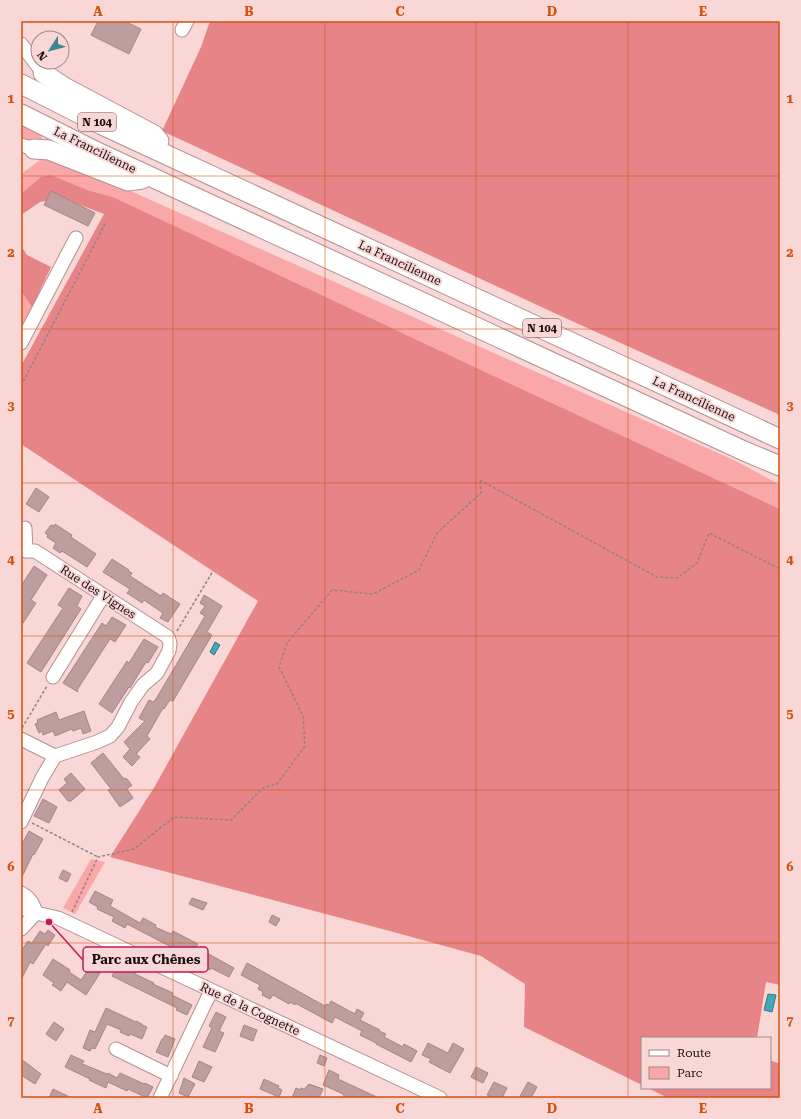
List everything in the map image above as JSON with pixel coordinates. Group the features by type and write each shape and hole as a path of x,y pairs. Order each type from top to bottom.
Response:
{"highway":[{"path":"43,73 64,87 154,135 175,158"},
{"name":"La Francilienne","path":"21,84 102,125 780,439"},
{"name":"La Francilienne","path":"21,114 153,178 744,451 780,466"},
{"path":"27,147 49,150 128,181 153,178"},
{"path":"744,451 765,472 780,479"}],"street":[{"path":"21,44 43,73"},
{"path":"21,343 76,238"},
{"path":"24,553 25,528"},
{"name":"Rue des Vignes","path":"24,553 35,551 169,640"},
{"path":"53,677 103,596"},
{"path":"22,820 42,778 55,756 97,742 110,736 118,727 131,702 143,685 157,673 169,651 169,640"},
{"path":"21,739 55,756"},
{"path":"21,892 28,896 33,903 36,913 21,929"},
{"name":"Rue de la Cognette","path":"21,907 32,913 58,918 67,922 440,1098"},
{"path":"160,1098 211,991"},
{"path":"116,1048 171,1076"}],"path":[{"path":"21,386 106,222"},
{"path":"22,820 98,857 134,849 174,818 231,820 263,788 277,784 305,746 303,716 279,667 286,644 332,590 373,594 419,570 437,533 481,493 480,480 657,577 678,578 697,563 709,533 780,569"},
{"path":"169,640 213,571"},
{"path":"21,729 53,677"},
{"path":"67,922 98,857"}],"green space":[{"path":"21,125 41,135 44,146 21,140"},
{"path":"59,159 738,462 780,485 780,509 113,197 87,190 21,194 21,174 40,160"},
{"path":"21,268 38,294 21,333"},
{"path":"91,859 105,862 75,914 63,908"}],"shaded area":[{"path":"210,21 780,21 780,415 563,317 162,131 201,47"},
{"path":"51,175 87,190 113,197 780,509 780,985 766,982 757,1037 641,1037 641,1085 524,1027 525,984 481,956 110,857 155,786 258,601 21,444 21,366 104,214 62,198 40,202 21,215 21,194 41,177"},
{"path":"21,246 27,255 51,267 32,307 21,291"},
{"path":"771,1060 780,1064 780,1098 668,1098 650,1089 771,1089"}],"water":[{"path":"215,642 220,645 214,655 210,652"},
{"path":"768,994 776,995 772,1012 764,1010"}],"building":[{"path":"98,21 124,21 141,29 129,54 91,35"},
{"path":"51,191 95,213 88,226 44,205"},
{"path":"36,488 49,497 39,512 26,504"},
{"path":"55,524 96,554 87,567 62,551 60,553 53,548 56,543 47,537 48,535 45,533 51,525 54,526"},
{"path":"112,559 129,570 128,571 132,573 130,576 161,596 163,593 180,604 168,622 160,618 163,613 144,600 142,603 127,593 130,589 103,572"},
{"path":"34,566 47,575 31,600 36,603 21,626 21,586"},
{"path":"69,588 82,596 77,606 81,609 41,672 27,663 63,608 58,605"},
{"path":"204,595 222,606 207,632 212,635 173,701 170,700 164,709 163,708 147,736 150,739 136,754 140,757 132,766 123,757 130,749 124,742 145,721 139,718 149,700 153,702 156,699 205,616 200,613 205,606 200,603"},
{"path":"112,617 126,625 115,642 110,639 77,690 78,692 63,683 102,623 106,626"},
{"path":"144,639 158,647 148,663 146,662 112,713 99,704 127,661 129,663"},
{"path":"84,711 91,731 83,734 81,728 73,731 72,729 55,736 53,731 43,735 42,731 39,733 35,724 38,723 37,720 56,712 59,720"},
{"path":"103,753 124,779 126,778 132,785 127,789 133,798 120,807 108,790 111,789 91,763"},
{"path":"71,773 85,789 71,801 68,801 59,790 67,783 64,779"},
{"path":"43,799 57,807 49,823 34,816"},
{"path":"29,831 43,839 34,855 33,854 21,879 21,846"},
{"path":"63,870 71,874 67,882 59,878"},
{"path":"95,891 113,900 110,906 140,923 143,918 156,925 155,927 171,934 173,931 198,944 196,947 234,968 229,977 211,968 210,970 195,963 196,961 177,950 127,924 125,928 112,921 114,917 97,909 98,907 89,902"},
{"path":"192,898 207,903 203,910 189,904"},
{"path":"272,915 280,919 276,926 269,922"},
{"path":"48,930 55,935 48,946 46,944 33,964 30,962 21,980 21,951 28,941 32,943 40,931 45,934"},
{"path":"53,959 70,970 69,972 81,980 90,967 100,973 86,995 67,982 61,991 52,985 54,983 43,975"},
{"path":"119,962 137,970 135,974 173,993 172,995 192,1005 187,1015 176,1010 177,1008 112,976"},
{"path":"247,963 325,1006 326,1004 329,1005 331,1001 355,1014 357,1009 364,1013 360,1020 386,1034 384,1037 403,1047 404,1044 417,1051 411,1062 360,1035 362,1031 335,1017 332,1023 295,1003 295,1005 290,1002 289,1004 273,995 270,999 262,995 263,992 258,989 260,985 241,975"},
{"path":"106,1008 147,1027 142,1039 130,1034 129,1036 120,1032 121,1030 107,1024 95,1049 92,1048 90,1051 83,1048 90,1030 95,1032"},
{"path":"216,1012 226,1017 219,1031 224,1033 215,1052 203,1047 212,1028 209,1026"},
{"path":"54,1022 64,1029 56,1041 46,1034"},
{"path":"244,1025 257,1030 253,1041 240,1036"},
{"path":"165,1035 175,1039 168,1057 156,1052"},
{"path":"428,1043 448,1053 453,1043 464,1049 450,1073 429,1062 431,1059 422,1055"},
{"path":"71,1055 84,1061 82,1064 107,1074 108,1073 117,1078 120,1073 153,1087 147,1098 108,1082 106,1088 65,1067"},
{"path":"320,1055 327,1058 324,1066 317,1063"},
{"path":"21,1059 41,1074 35,1084 21,1075"},
{"path":"199,1061 212,1067 204,1082 192,1077"},
{"path":"476,1067 488,1073 483,1083 471,1077"},
{"path":"329,1070 339,1075 338,1079 379,1098 343,1098 343,1094 323,1085"},
{"path":"184,1078 195,1084 188,1097 179,1093"},
{"path":"264,1079 279,1086 278,1088 282,1090 279,1097 260,1089"},
{"path":"494,1082 507,1088 502,1098 494,1098 487,1095"},
{"path":"528,1082 537,1087 531,1098 519,1098"},
{"path":"309,1084 323,1089 319,1098 292,1098 296,1088 301,1090 301,1088 304,1089"},
{"path":"53,1089 59,1092 72,1098 49,1098"}],"place":[{"name":"Parc aux Chênes","path":"49,922"}]}
